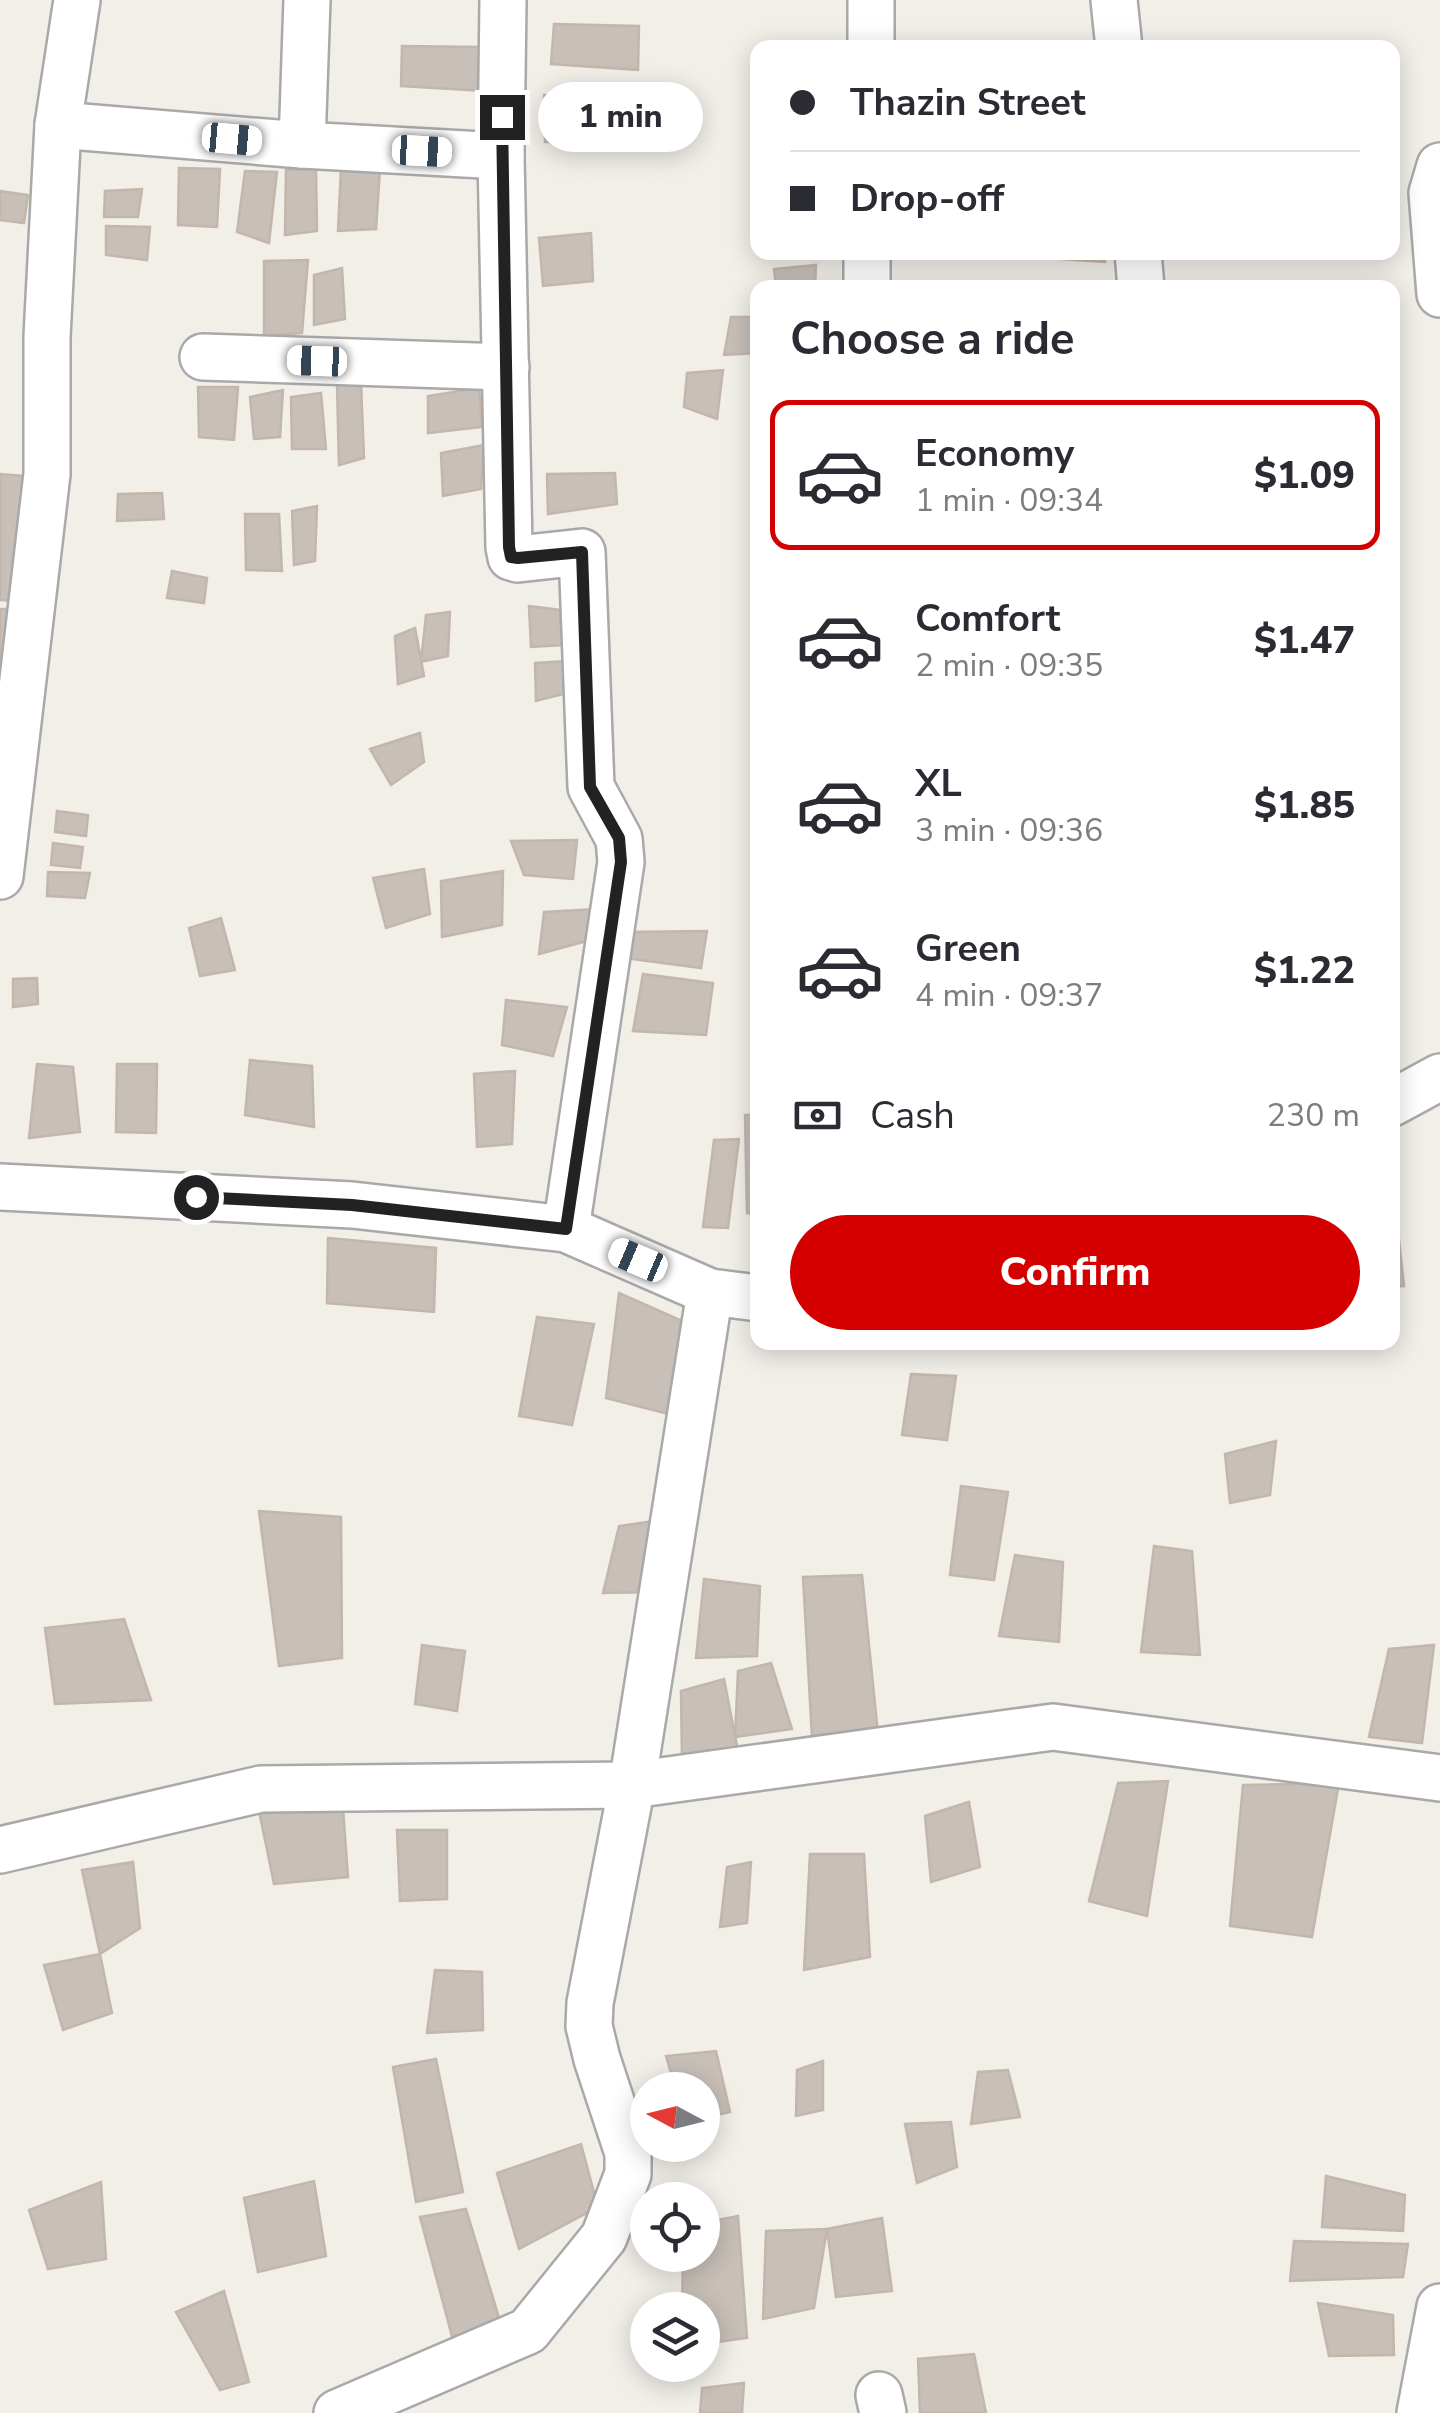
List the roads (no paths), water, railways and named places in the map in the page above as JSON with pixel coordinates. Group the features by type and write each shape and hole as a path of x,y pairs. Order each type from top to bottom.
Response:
{"street":[{"path":"0,876 47,474 46,337 58,126 76,0"},
{"path":"302,145 307,0"},
{"path":"503,0 501,156 509,547 511,557 518,558 582,552 590,787 619,838 620,850 566,1229"},
{"path":"870,40 871,0"},
{"path":"1114,0 1118,40"},
{"path":"58,126 501,156"},
{"path":"1440,166 1432,193 1440,294"},
{"path":"203,356 506,368"},
{"path":"1400,1099 1440,1077"},
{"path":"0,1187 352,1205 566,1229 710,1292 750,1297"},
{"path":"337,2413 528,2331 604,2237 628,2174 628,2153 589,2026 590,2003 632,1785 710,1292"},
{"path":"0,1850 262,1789 632,1785 1053,1727 1440,1778"},
{"path":"1420,2413 1440,2306"}]}
